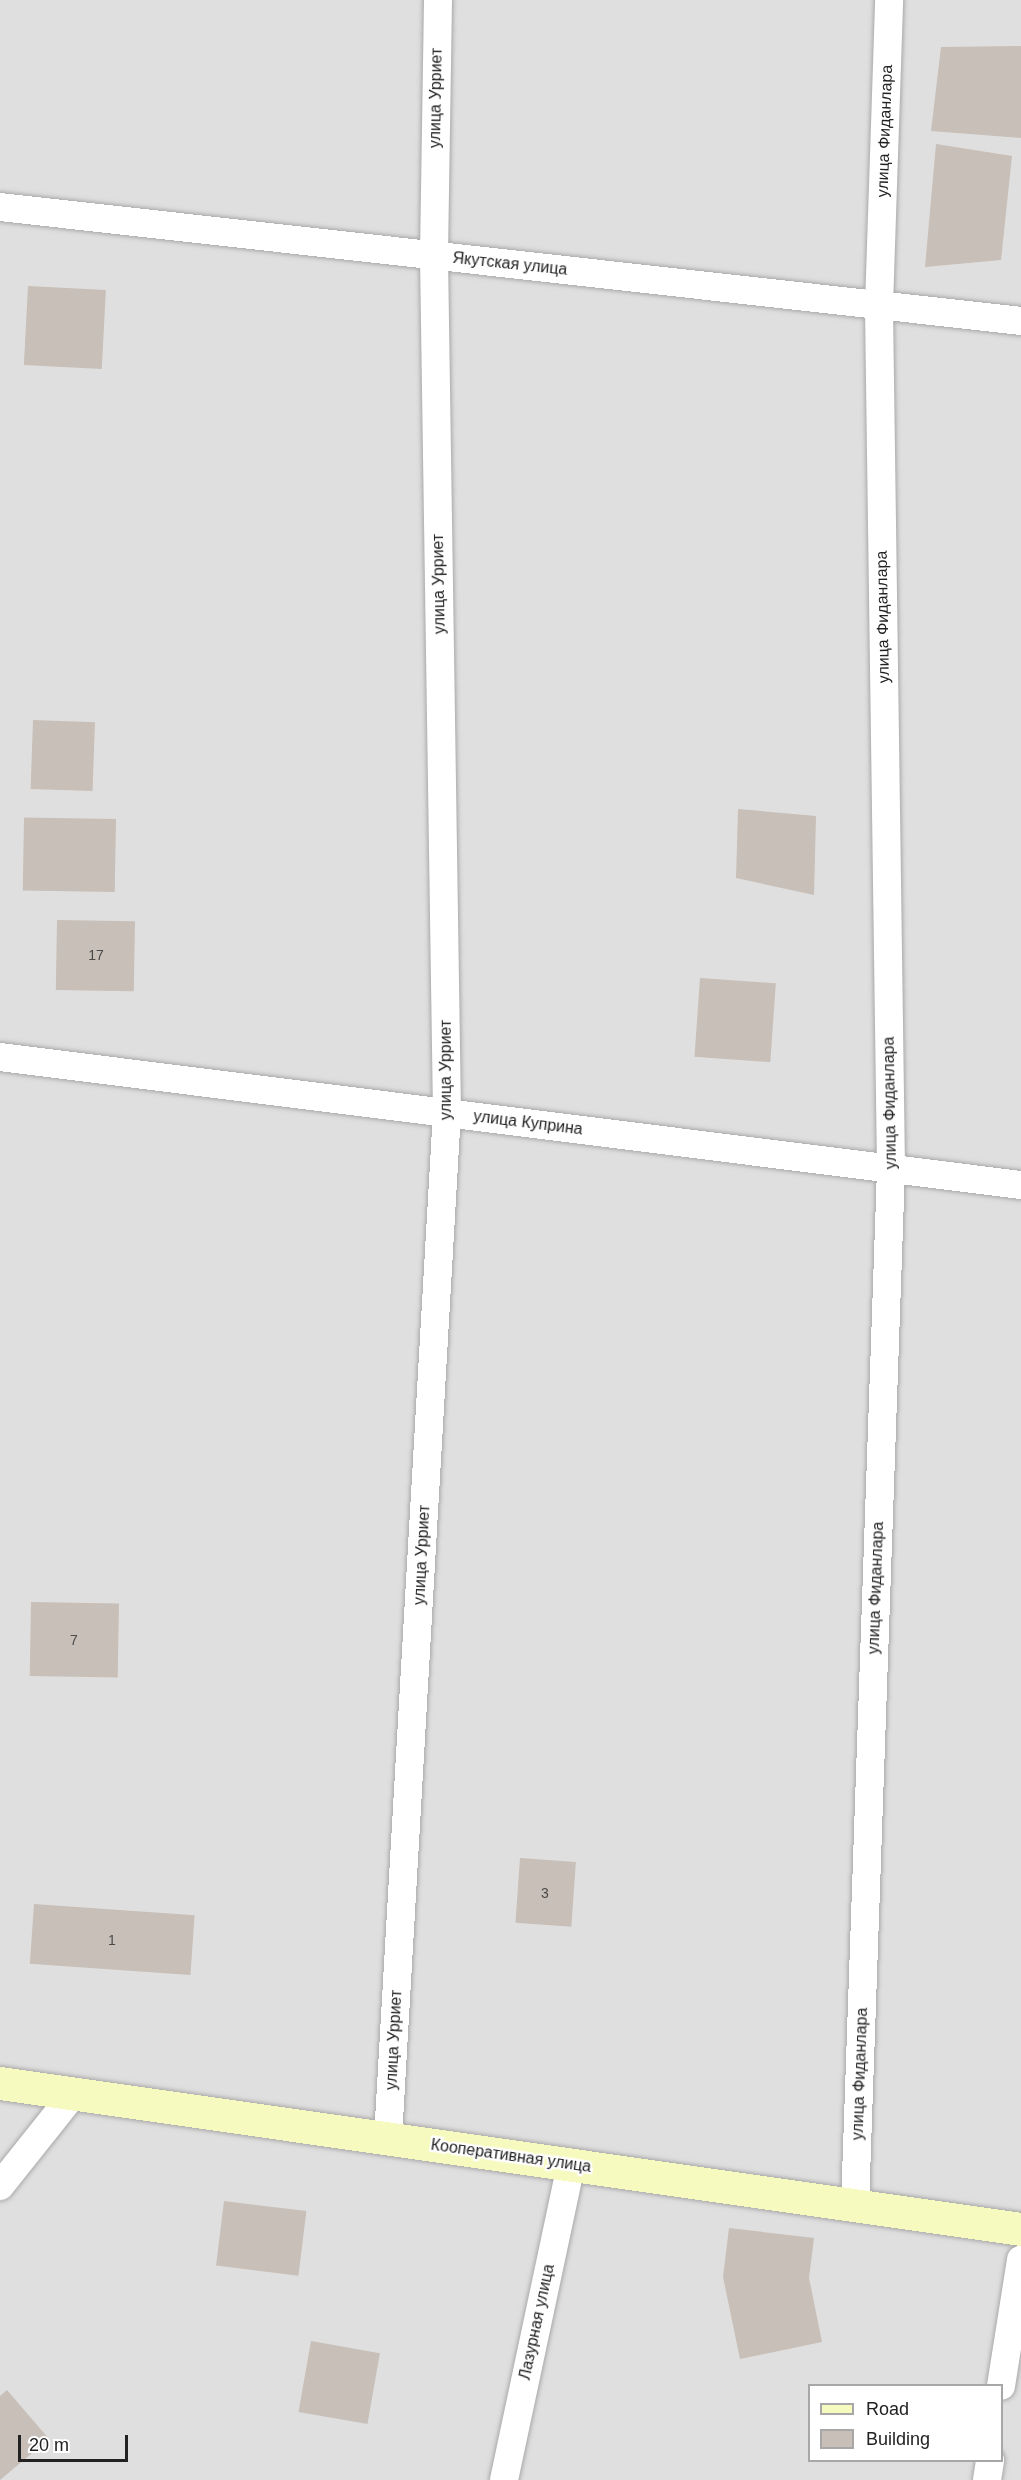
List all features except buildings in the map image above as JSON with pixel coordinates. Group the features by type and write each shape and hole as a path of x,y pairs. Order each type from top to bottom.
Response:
{"street":[{"name":"улица Урриет","path":"388,2138 447,1113 434,255 438,0"},
{"name":"улица Фиданлара","path":"855,2205 891,1168 879,306 889,0"},
{"name":"Якутская улица","path":"0,207 1021,321"},
{"name":"улица Куприна","path":"0,1057 1021,1185"},
{"name":"Кооперативная улица","path":"0,2083 1021,2229"},
{"path":"0,2186 74,2093"},
{"name":"Лазурная улица","path":"504,2480 571,2165"},
{"path":"1001,2384 1021,2260"},
{"path":"987,2480 990,2462"}],"shaded area":[{"path":"0,0 1021,0 1021,2480 0,2480"}]}
